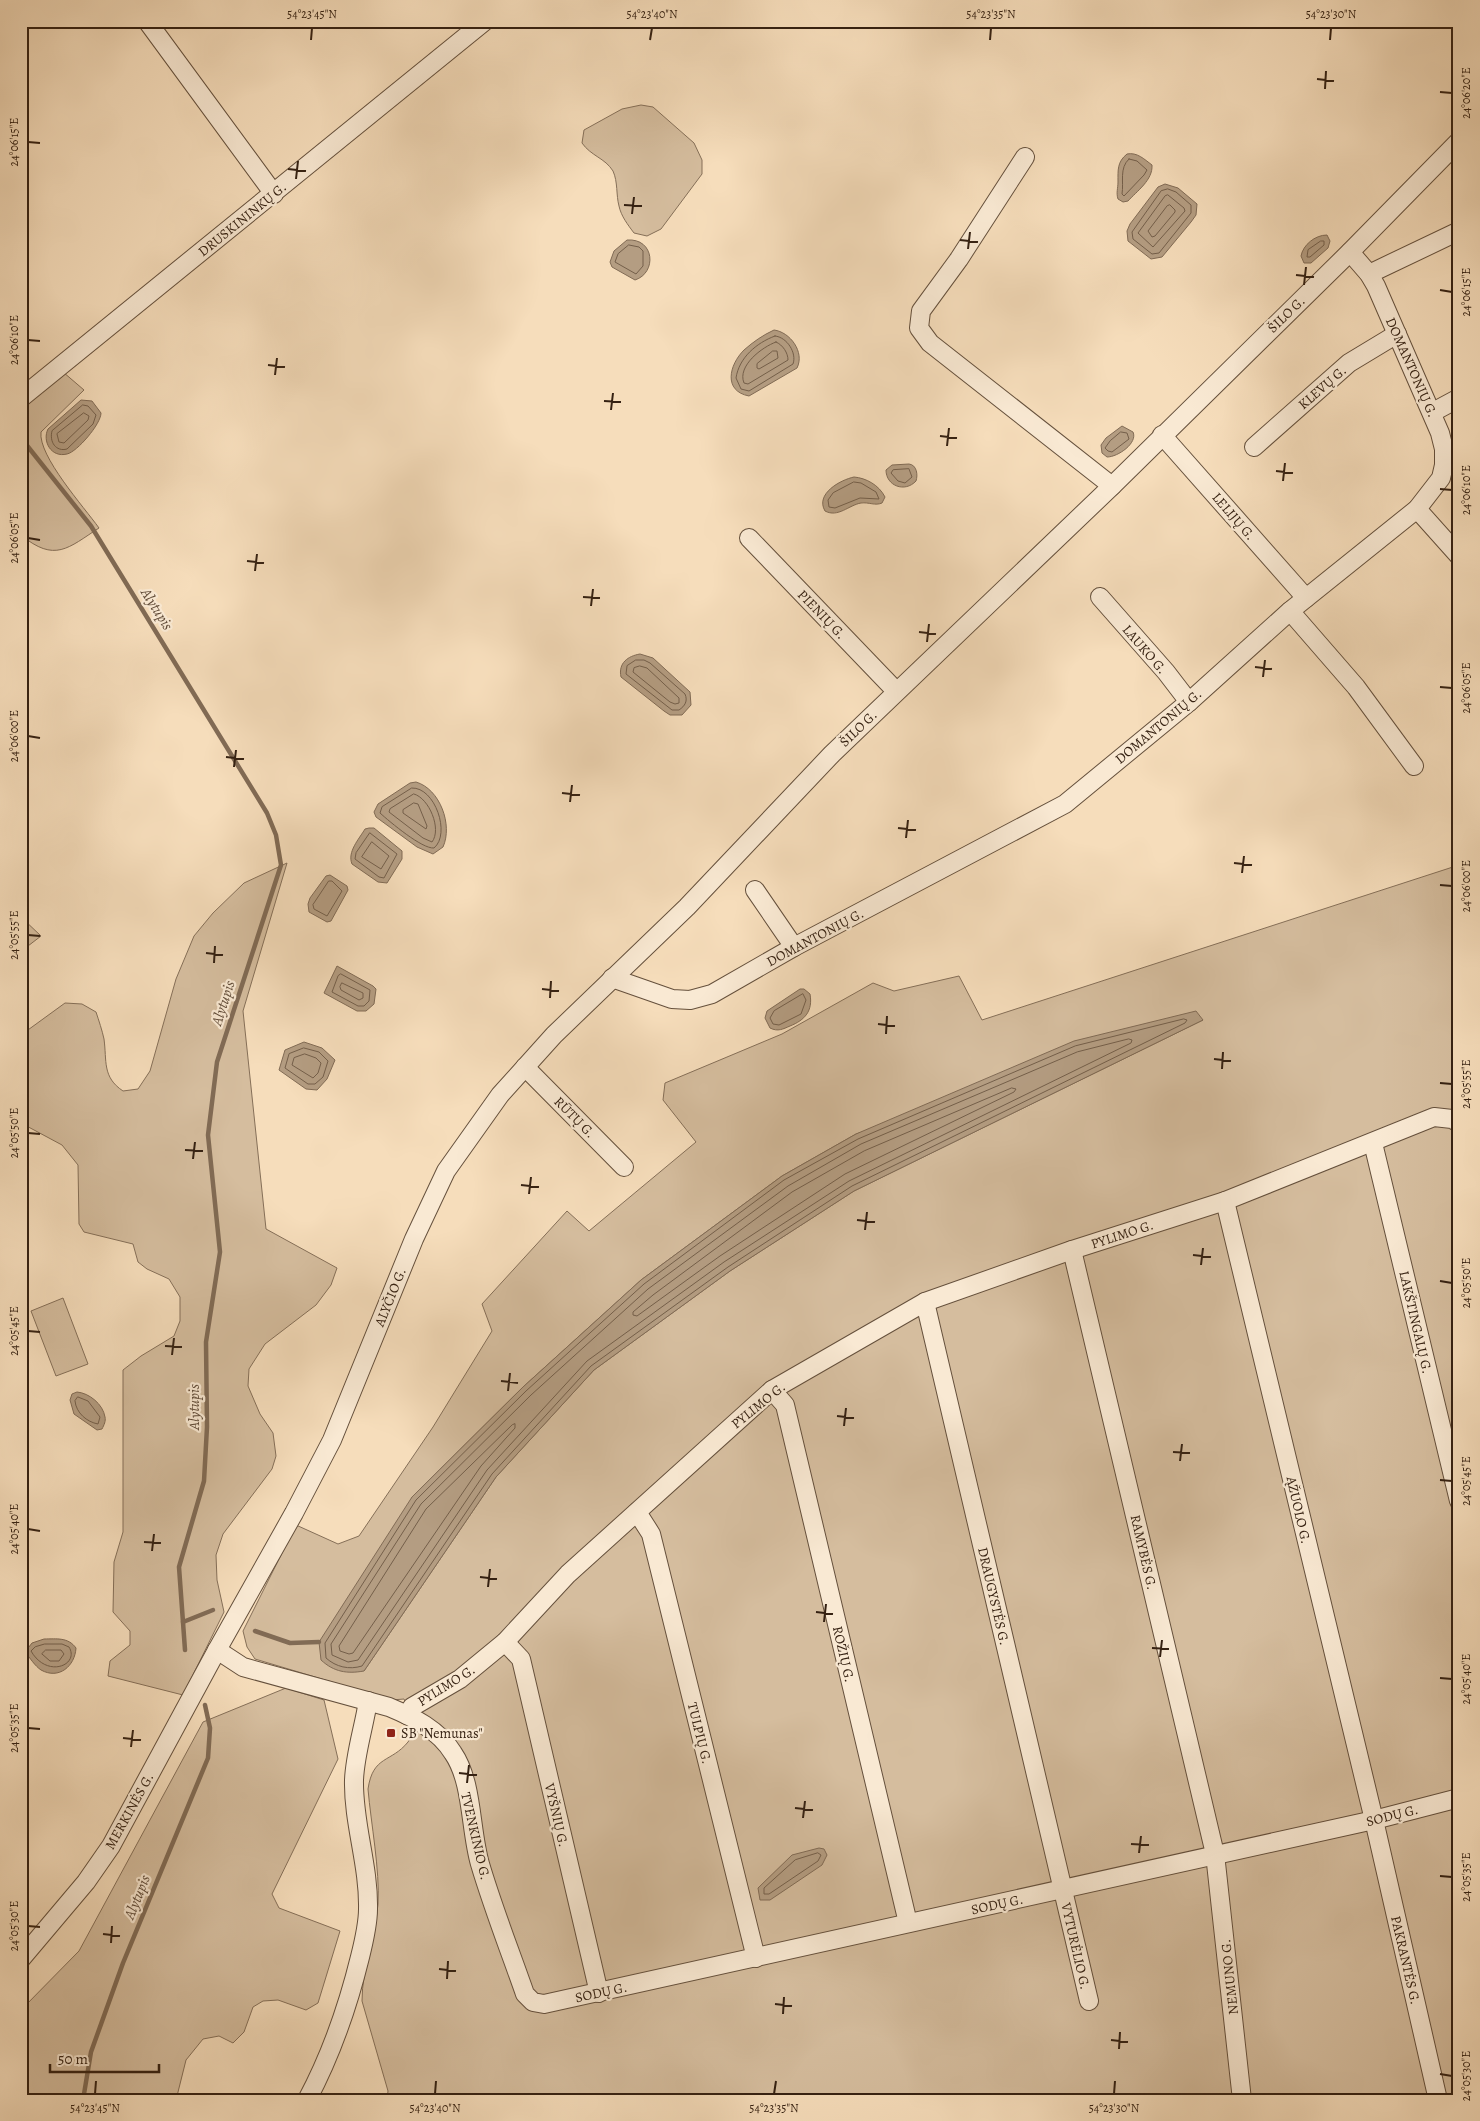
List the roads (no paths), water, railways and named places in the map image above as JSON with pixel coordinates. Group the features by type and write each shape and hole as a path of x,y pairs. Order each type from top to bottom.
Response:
{"street":[{"path":"147,21 274,194"},
{"name":"DRUSKININKŲ G.","path":"21,398 485,21"},
{"name":"ŠILO G.","path":"612,978 687,907 832,754 1112,486 1350,252 1459,141"},
{"path":"1025,157 959,259 921,311 919,328 930,343 1112,486"},
{"path":"1369,274 1459,231"},
{"name":"DOMANTONIŲ G.","path":"612,978 672,999 690,1000 712,994 794,948 1065,804 1189,702 1290,611 1417,509 1441,478 1444,465 1444,450 1433,412 1369,274 1350,252"},
{"name":"KLEVŲ G.","path":"1254,448 1349,363 1396,334"},
{"path":"1433,412 1459,398"},
{"name":"LELIJŲ G.","path":"1162,435 1306,598"},
{"path":"1417,509 1459,556"},
{"name":"PIENIŲ G.","path":"748,538 896,691"},
{"name":"LAUKO G.","path":"1100,597 1166,672 1189,702"},
{"path":"1290,611 1356,687 1414,766"},
{"path":"755,890 794,948"},
{"name":"ALYČIO G.","path":"217,1650 294,1513 332,1440 414,1239 446,1171 500,1095 554,1035 612,978"},
{"name":"RŪTŲ G.","path":"525,1067 624,1168"},
{"name":"PYLIMO G.","path":"217,1650 243,1667 368,1701 407,1715 412,1707 460,1679 505,1642 568,1574 772,1390 926,1302 1072,1250 1225,1200 1373,1143 1434,1117 1452,1119 1459,1123"},
{"name":"LAKŠTINGALŲ G.","path":"1373,1143 1459,1501"},
{"name":"ĄŽUOLO G.","path":"1225,1200 1374,1820"},
{"name":"RAMYBĖS G.","path":"1072,1250 1215,1854"},
{"name":"DRAUGYSTĖS G.","path":"926,1302 1063,1890"},
{"name":"ROŽIŲ G.","path":"772,1390 785,1405 908,1923"},
{"name":"TULPIŲ G.","path":"637,1512 651,1534 756,1958"},
{"name":"VYŠNIŲ G.","path":"505,1642 521,1659 599,1993"},
{"name":"MERKINĖS G.","path":"21,1958 86,1882 111,1846 217,1650"},
{"path":"307,2100 321,2073 351,1992 366,1933 368,1910 367,1883 355,1800 354,1779 368,1701"},
{"name":"TVENKINIO G.","path":"407,1715 443,1739 455,1754 462,1773 479,1863 525,1994 534,2002"},
{"name":"SODŲ G.","path":"534,2002 544,2004 599,1993 1374,1820 1459,1798"},
{"name":"PAKRANTĖS G.","path":"1374,1820 1438,2100"},
{"name":"NEMUNO G.","path":"1215,1854 1242,2100"},
{"name":"VYTURĖLIO G.","path":"1063,1890 1089,2001"}],"water":[{"path":"1127,154 1134,154 1143,158 1152,165 1152,170 1144,185 1128,201 1123,202 1117,197 1118,170 1121,160"},
{"path":"1165,184 1178,188 1197,204 1196,215 1162,257 1151,259 1128,241 1127,231 1130,224 1158,187"},
{"path":"1327,235 1330,241 1328,248 1311,263 1304,263 1301,256 1304,248 1314,239"},
{"path":"627,240 643,244 648,250 650,257 647,271 635,280 612,267 610,262 614,251"},
{"path":"774,330 785,335 794,344 799,356 797,368 749,396 741,393 735,389 732,383 732,370 735,363 747,347"},
{"path":"81,400 92,401 101,413 97,424 82,443 71,452 61,455 52,451 46,439 48,429"},
{"path":"1122,426 1133,432 1133,441 1126,449 1116,455 1107,457 1102,453 1101,445 1106,438"},
{"path":"909,464 914,466 917,476 916,481 912,485 907,487 897,486 889,480 886,470 892,465"},
{"path":"854,477 868,481 876,486 885,497 882,503 861,503 834,513 825,511 823,499 830,489 842,481"},
{"path":"640,654 653,658 690,692 691,705 682,715 670,715 621,677 621,668 625,661 632,656"},
{"path":"416,782 432,792 438,800 445,819 446,838 443,847 433,854 417,847 376,817 374,812 378,804 410,783"},
{"path":"374,828 402,851 402,859 387,883 378,882 352,864 352,850 365,829"},
{"path":"330,875 347,886 348,890 331,921 327,922 309,912 308,904 310,898 326,876"},
{"path":"337,966 376,989 374,1004 366,1011 357,1011 324,993"},
{"path":"800,989 804,989 810,994 811,1000 809,1010 804,1018 785,1028 778,1030 770,1028 765,1018 767,1011"},
{"path":"1196,1011 1203,1020 854,1191 730,1271 594,1370 496,1477 364,1671 336,1670 321,1660 319,1642 412,1497 523,1387 641,1280 782,1176 856,1134 1074,1041"},
{"path":"304,1042 322,1048 335,1060 327,1079 317,1090 306,1089 279,1070 285,1050"},
{"path":"77,1392 91,1397 104,1412 105,1423 102,1429 97,1430 74,1414 70,1400 72,1394"},
{"path":"44,1639 66,1640 76,1648 73,1660 65,1670 48,1673 41,1670 25,1652 32,1643"},
{"path":"819,1848 824,1849 827,1855 822,1865 770,1900 760,1900 758,1888 792,1855"}],"waterway":[{"name":"Alytupis","path":"21,438 91,526 267,813 276,835 281,865 217,1062 208,1135 220,1252 206,1342 207,1427 204,1481 179,1567 185,1650"},
{"path":"183,1622 213,1610"},
{"path":"255,1631 290,1643 319,1642"},
{"name":"Alytupis","path":"83,2100 91,2052 123,1963 208,1758 210,1728 205,1705"}],"place":[{"name":"SB \"Nemunas\"","path":"391,1733"}]}
